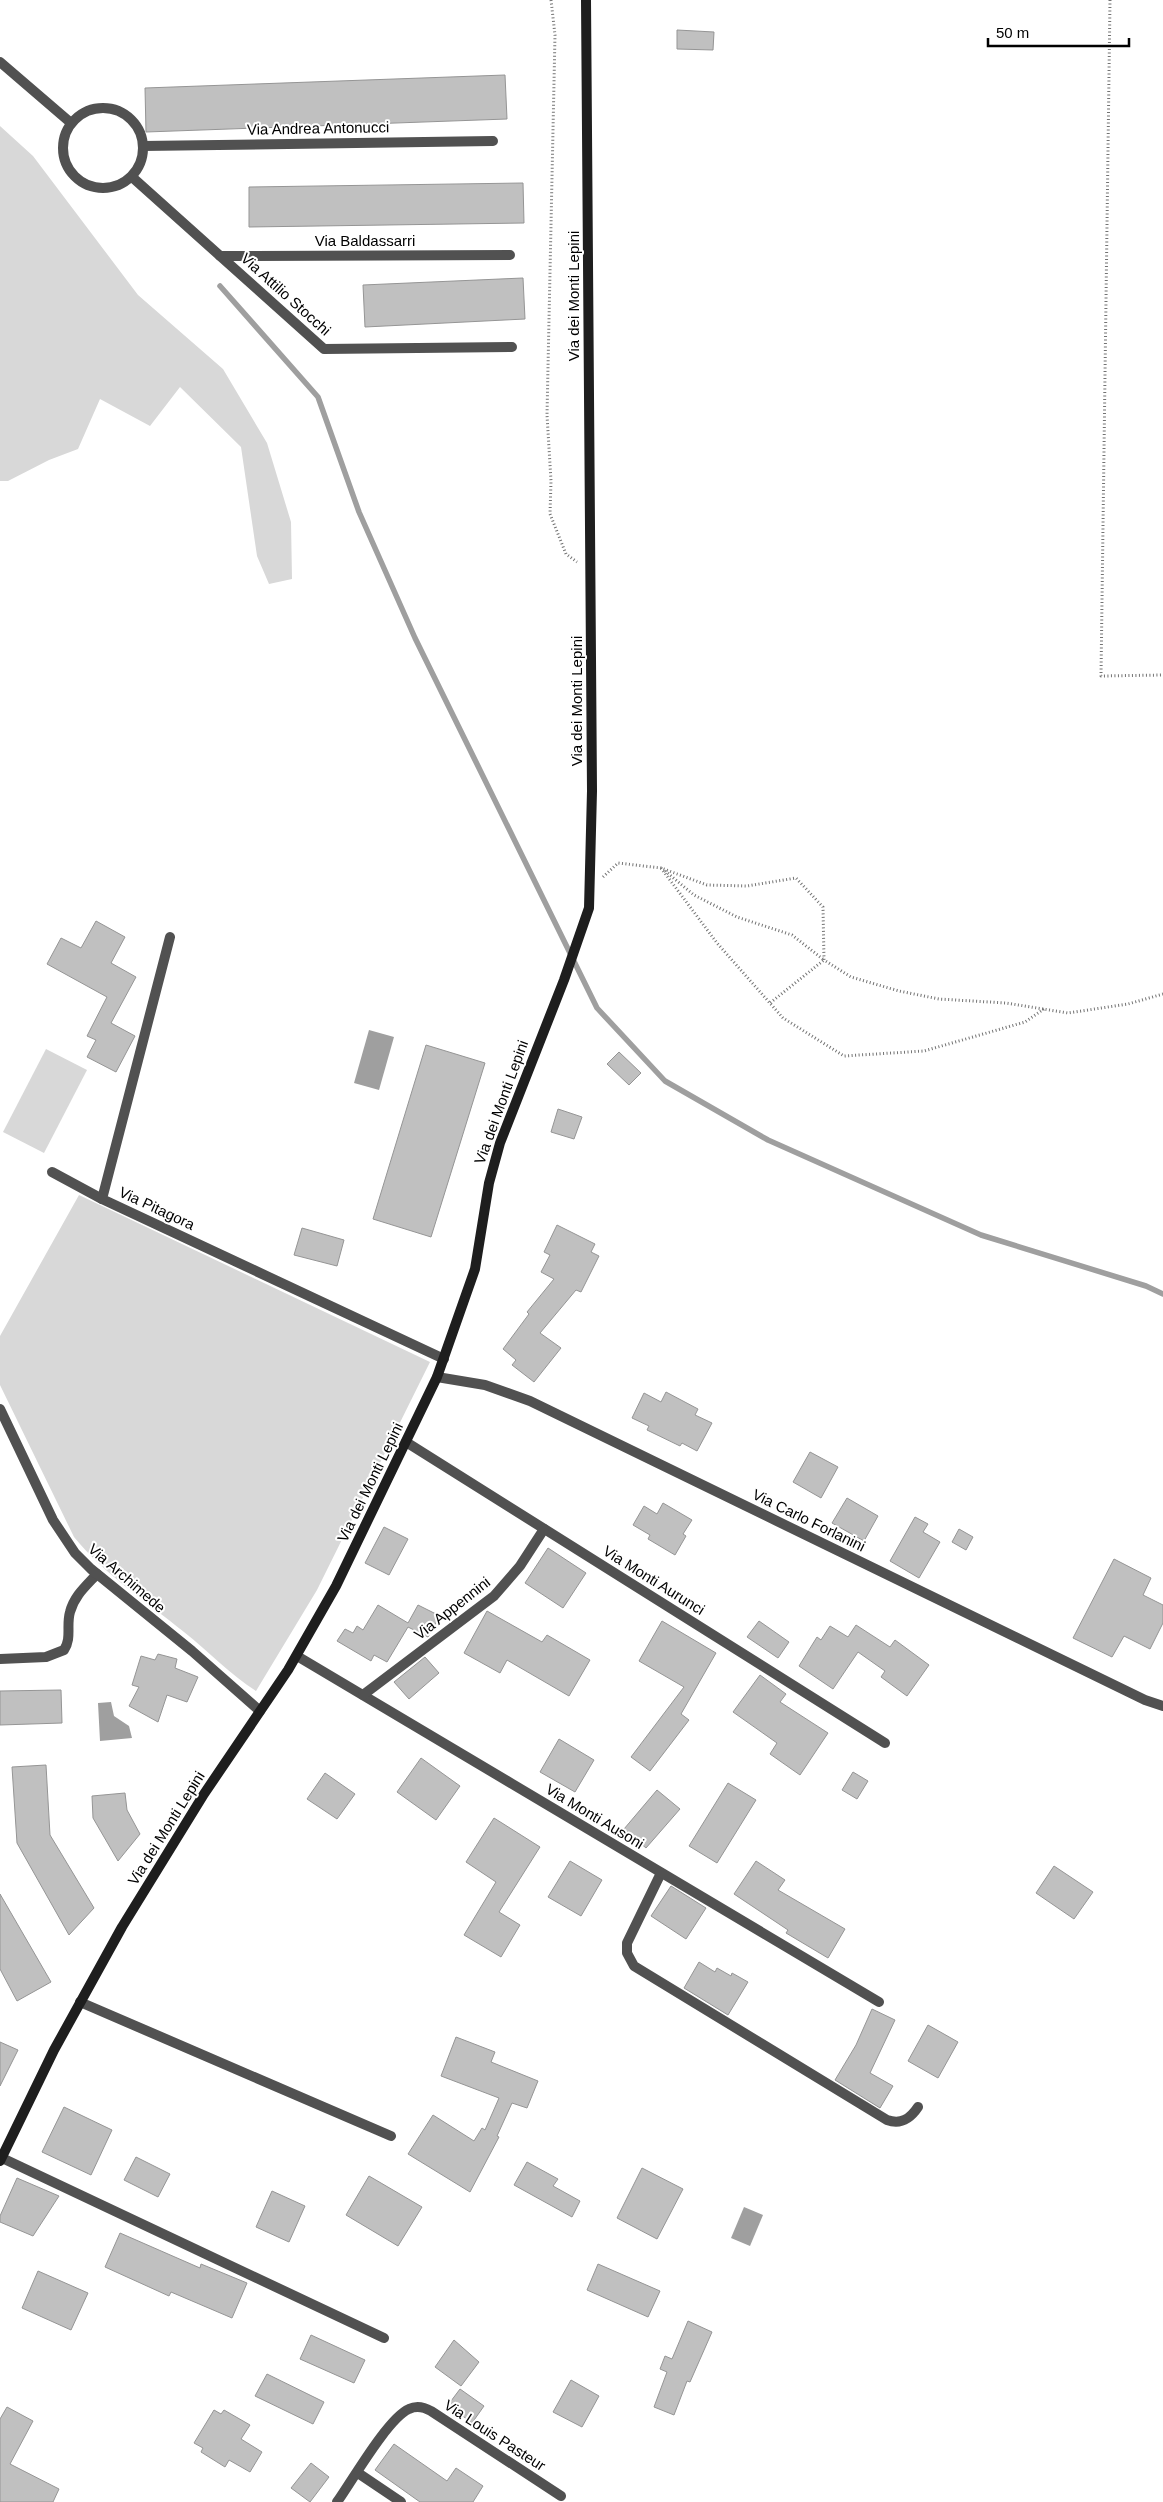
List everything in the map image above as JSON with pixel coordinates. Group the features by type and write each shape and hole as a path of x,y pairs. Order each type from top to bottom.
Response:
{"street":[{"name":"Via dei Monti Lepini","path":"1,2159 48,2060 166,1854 297,1656 336,1586 438,1377 475,1269 495,1158 589,908 592,791 586,0"},
{"path":"0,62 71,123"},
{"path":"99,108 122,112 140,132 143,146 141,163 132,177 114,187 100,189 76,180 64,160 62,149 64,135 71,123 86,112 99,108"},
{"name":"Via Andrea Antonucci","path":"143,146 493,141"},
{"name":"Via Attilio Stocchi","path":"132,177 324,349 512,347"},
{"name":"Via Baldassarri","path":"220,256 510,255"},
{"name":"Via Pitagora","path":"170,937 102,1199 444,1360"},
{"path":"52,1172 102,1199"},
{"name":"Via Carlo Forlanini","path":"438,1377 485,1385 530,1401 1145,1700 1163,1706"},
{"name":"Via Archimede","path":"0,1410 62,1534 75,1553 97,1574 192,1651 260,1711"},
{"name":"Via Monti Aurunci","path":"406,1442 885,1743"},
{"name":"Via Appennini","path":"362,1695 494,1596 520,1566 544,1529"},
{"path":"0,1659 46,1657 64,1650 69,1640 69,1617 75,1600 97,1574"},
{"name":"Via Monti Ausoni","path":"297,1656 879,2002"},
{"path":"661,1873 627,1942 627,1953 634,1966 887,2120 896,2122 905,2120 918,2107"},
{"path":"80,2002 391,2136"},
{"path":"1,2159 384,2338"},
{"name":"Via Louis Pasteur","path":"337,2502 397,2417 411,2408 422,2407 432,2411 561,2496"},
{"path":"358,2473 401,2502"}],"path":[{"path":"551,0 555,35 547,415 551,481 550,514 566,554 590,571"},
{"path":"1110,0 1101,676 1163,675"},
{"path":"589,889 618,864 661,868 707,885 747,886 796,878 823,907 824,960"},
{"path":"661,868 694,895 737,917 792,935 824,960 851,977 899,991 939,999 1006,1003 1068,1013 1128,1004 1163,994"},
{"path":"661,868 717,942 783,1018 844,1056 924,1051 1025,1022 1044,1009"},
{"path":"770,1003 824,960"}],"shaded area":[{"path":"0,126 33,156 138,295 223,369 267,443 291,522 292,579 269,584 257,556 241,447 180,387 150,426 100,399 78,449 49,460 8,481 0,481"},
{"path":"369,1030 394,1037 379,1090 354,1083"},
{"path":"46,1049 87,1070 44,1153 3,1132"},
{"path":"79,1195 430,1362 317,1590 256,1691 126,1587 74,1537 0,1385 0,1336"},
{"path":"111,1702 114,1716 129,1726 132,1738 100,1741 98,1703"},
{"path":"744,2207 763,2215 750,2246 731,2238"}],"building":[{"path":"677,30 714,32 713,50 677,49"},
{"path":"505,75 507,119 146,132 145,88"},
{"path":"523,183 524,223 249,227 249,187"},
{"path":"523,278 525,319 365,327 363,285"},
{"path":"96,921 125,937 111,963 136,977 111,1023 135,1036 116,1072 87,1057 96,1040 87,1036 107,997 47,964 61,938 81,948"},
{"path":"426,1045 485,1063 431,1237 373,1219"},
{"path":"619,1052 641,1073 629,1085 607,1064"},
{"path":"558,1109 582,1117 574,1139 551,1132"},
{"path":"557,1225 595,1244 591,1252 599,1256 581,1292 576,1290 540,1333 561,1348 534,1382 512,1365 516,1360 503,1349 529,1314 527,1312 554,1279 541,1272 550,1255 544,1252"},
{"path":"302,1228 344,1240 337,1266 294,1255"},
{"path":"666,1392 698,1409 695,1415 712,1423 697,1451 682,1443 680,1446 647,1430 649,1426 632,1418 644,1393 661,1402"},
{"path":"810,1452 838,1467 821,1498 793,1482"},
{"path":"847,1498 878,1516 864,1541 832,1523"},
{"path":"663,1503 692,1520 683,1534 686,1536 675,1555 648,1539 650,1535 633,1525 644,1506 657,1514"},
{"path":"915,1517 928,1524 923,1532 940,1542 919,1578 890,1561"},
{"path":"384,1527 408,1539 389,1575 365,1563"},
{"path":"959,1529 973,1537 966,1550 952,1542"},
{"path":"548,1548 586,1573 563,1608 525,1583"},
{"path":"1114,1559 1151,1578 1143,1595 1163,1605 1163,1623 1150,1649 1124,1636 1112,1657 1073,1638"},
{"path":"378,1605 408,1623 418,1605 440,1616 428,1637 408,1627 387,1662 374,1655 371,1661 337,1641 345,1629 353,1633 357,1626 363,1630"},
{"path":"487,1611 542,1642 547,1635 590,1660 569,1696 507,1660 500,1673 464,1653"},
{"path":"662,1621 716,1653 681,1714 689,1720 650,1771 631,1757 684,1687 639,1661"},
{"path":"759,1621 789,1642 778,1658 747,1637"},
{"path":"856,1625 890,1647 895,1640 929,1665 907,1696 881,1677 885,1671 858,1652 833,1689 799,1666 817,1637 821,1640 830,1626 848,1637"},
{"path":"158,1654 177,1659 175,1668 198,1677 187,1702 167,1695 158,1722 129,1706 139,1687 132,1685 141,1656 155,1660"},
{"path":"425,1657 439,1673 409,1699 394,1682"},
{"path":"760,1675 786,1694 780,1702 828,1733 800,1775 770,1754 777,1743 733,1712"},
{"path":"61,1690 62,1723 0,1725 0,1691"},
{"path":"559,1739 594,1760 575,1792 540,1772"},
{"path":"421,1758 460,1786 436,1820 397,1792"},
{"path":"46,1765 50,1835 94,1908 69,1935 17,1843 12,1767"},
{"path":"853,1772 868,1781 857,1799 842,1790"},
{"path":"325,1773 355,1794 337,1819 307,1799"},
{"path":"728,1783 756,1800 717,1863 689,1846"},
{"path":"657,1790 680,1809 646,1848 624,1829"},
{"path":"125,1793 127,1810 140,1834 118,1861 93,1818 92,1796"},
{"path":"494,1818 540,1847 499,1912 520,1925 501,1957 464,1935 496,1882 466,1862"},
{"path":"570,1861 602,1880 581,1916 548,1897"},
{"path":"756,1861 785,1880 778,1890 845,1929 828,1958 786,1933 788,1930 734,1894"},
{"path":"1054,1866 1093,1892 1074,1919 1036,1893"},
{"path":"671,1886 706,1908 686,1939 651,1916"},
{"path":"0,1894 51,1982 17,2001 0,1969"},
{"path":"699,1962 715,1972 717,1968 731,1976 732,1973 748,1982 728,2015 684,1988"},
{"path":"872,2009 895,2020 870,2073 893,2086 880,2108 835,2080 856,2045"},
{"path":"928,2025 958,2042 938,2078 908,2061"},
{"path":"456,2037 495,2052 491,2062 538,2081 527,2108 512,2103 497,2136 499,2137 470,2192 408,2154 433,2115 474,2141 482,2128 485,2130 499,2098 441,2076"},
{"path":"0,2042 18,2050 0,2086"},
{"path":"64,2107 112,2130 91,2175 42,2152"},
{"path":"136,2157 170,2174 158,2197 124,2180"},
{"path":"527,2162 558,2179 553,2186 580,2201 572,2217 514,2185"},
{"path":"642,2168 683,2189 657,2239 617,2218"},
{"path":"369,2176 422,2207 398,2246 346,2215"},
{"path":"17,2178 59,2196 33,2236 0,2222 0,2216"},
{"path":"272,2191 305,2206 289,2242 256,2227"},
{"path":"120,2233 200,2268 201,2264 247,2283 232,2318 171,2292 169,2296 105,2267"},
{"path":"598,2264 660,2291 648,2317 587,2290"},
{"path":"38,2271 88,2293 71,2330 22,2308"},
{"path":"688,2321 712,2332 690,2382 687,2381 674,2415 654,2407 667,2372 660,2369 665,2356 672,2359"},
{"path":"311,2335 365,2360 354,2383 300,2359"},
{"path":"454,2340 479,2362 461,2386 435,2367"},
{"path":"267,2374 324,2402 313,2424 255,2396"},
{"path":"571,2380 599,2396 582,2427 553,2412"},
{"path":"460,2389 484,2406 472,2423 448,2405"},
{"path":"7,2407 33,2421 10,2464 59,2489 53,2502 0,2502 0,2419"},
{"path":"214,2410 221,2414 224,2410 250,2425 241,2439 262,2452 250,2472 229,2460 225,2467 201,2452 203,2448 194,2443"},
{"path":"394,2444 447,2481 456,2468 483,2486 473,2502 420,2502 375,2470"},
{"path":"311,2463 329,2477 310,2502 291,2488"}],"waterway":[{"path":"220,286 318,397 359,512 415,638 597,1008 665,1081 768,1140 981,1235 1146,1286 1163,1294"}]}
